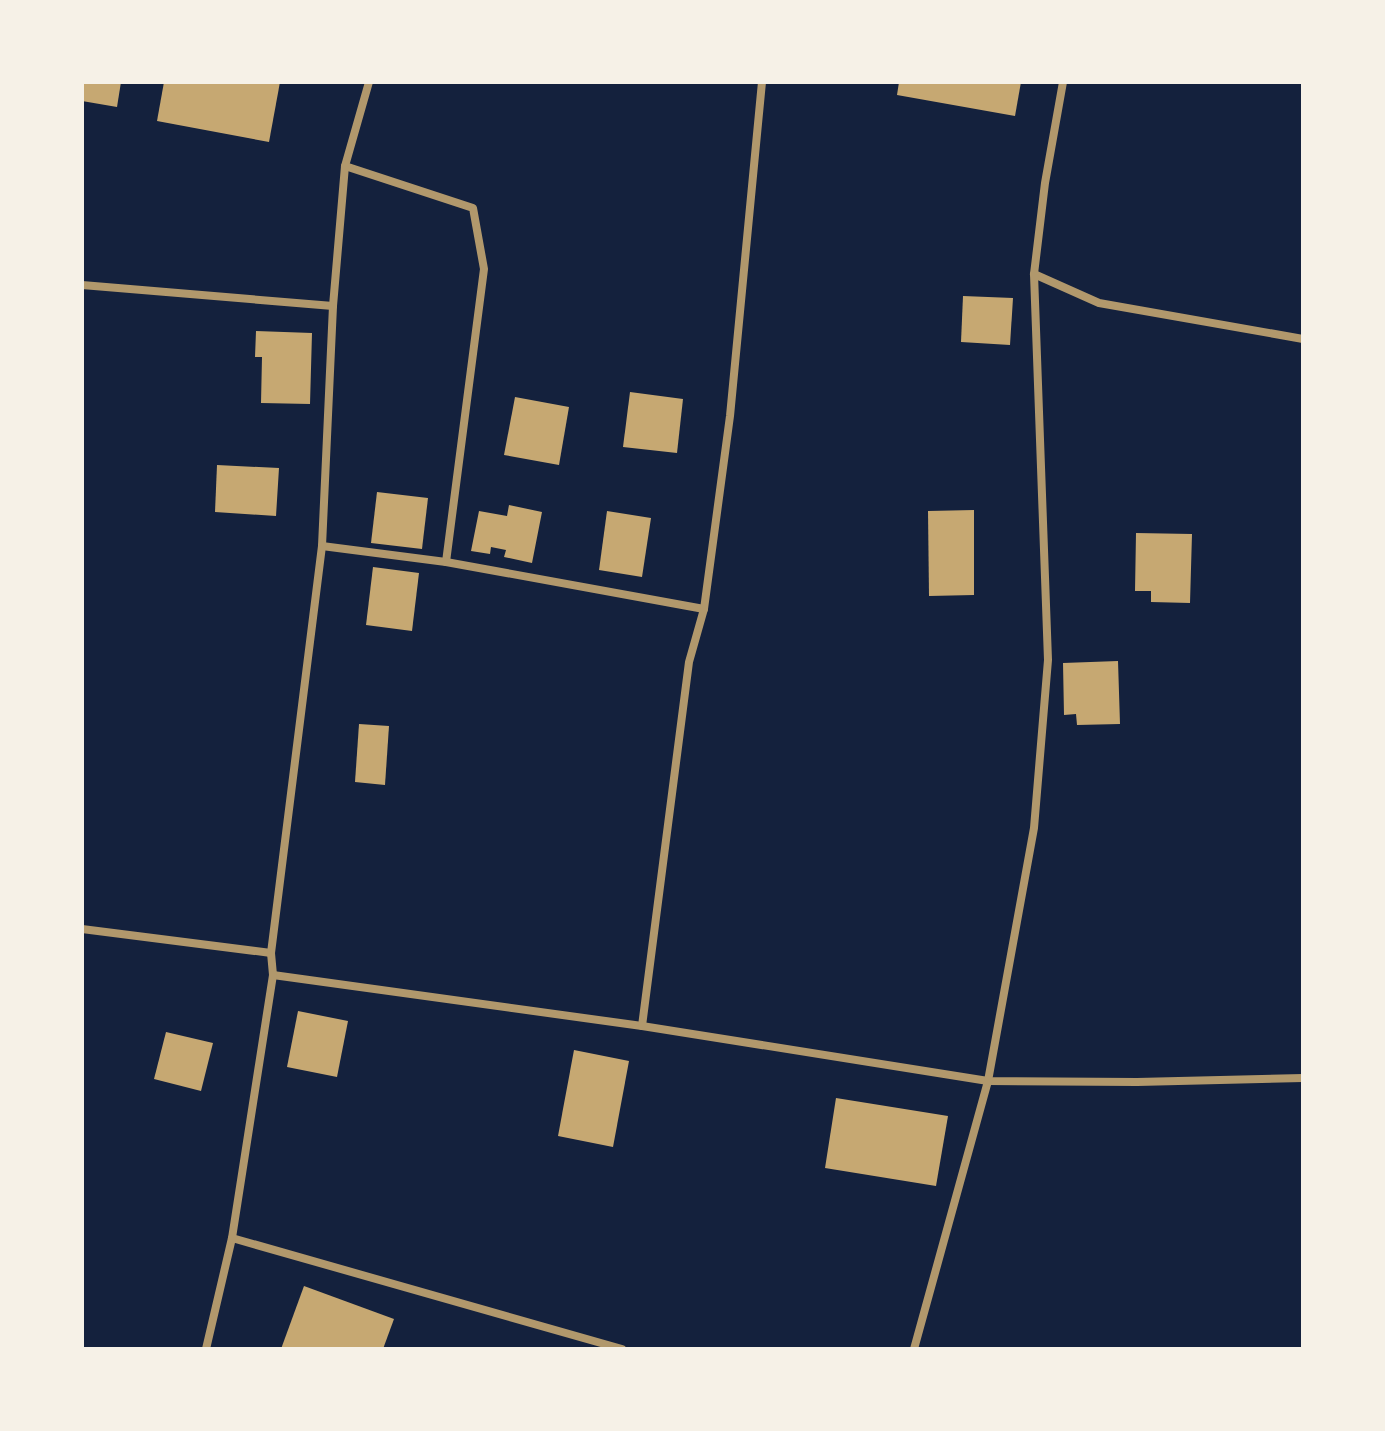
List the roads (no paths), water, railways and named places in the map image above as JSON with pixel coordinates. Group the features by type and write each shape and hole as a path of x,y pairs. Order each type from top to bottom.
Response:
{"street":[{"path":"206,1349 232,1238 273,975 271,953 322,546 333,306 345,166 369,82"},
{"path":"642,1026 689,662 704,609 730,416 762,82"},
{"path":"914,1349 988,1081 1034,828 1048,660 1034,274 1045,183 1063,82"},
{"path":"345,166 473,208 484,269 446,562"},
{"path":"1034,274 1099,303 1303,339"},
{"path":"82,285 333,306"},
{"path":"322,546 446,562 704,609"},
{"path":"82,929 271,953"},
{"path":"273,975 642,1026 988,1081 1137,1082 1303,1078"},
{"path":"232,1238 622,1349"}]}
